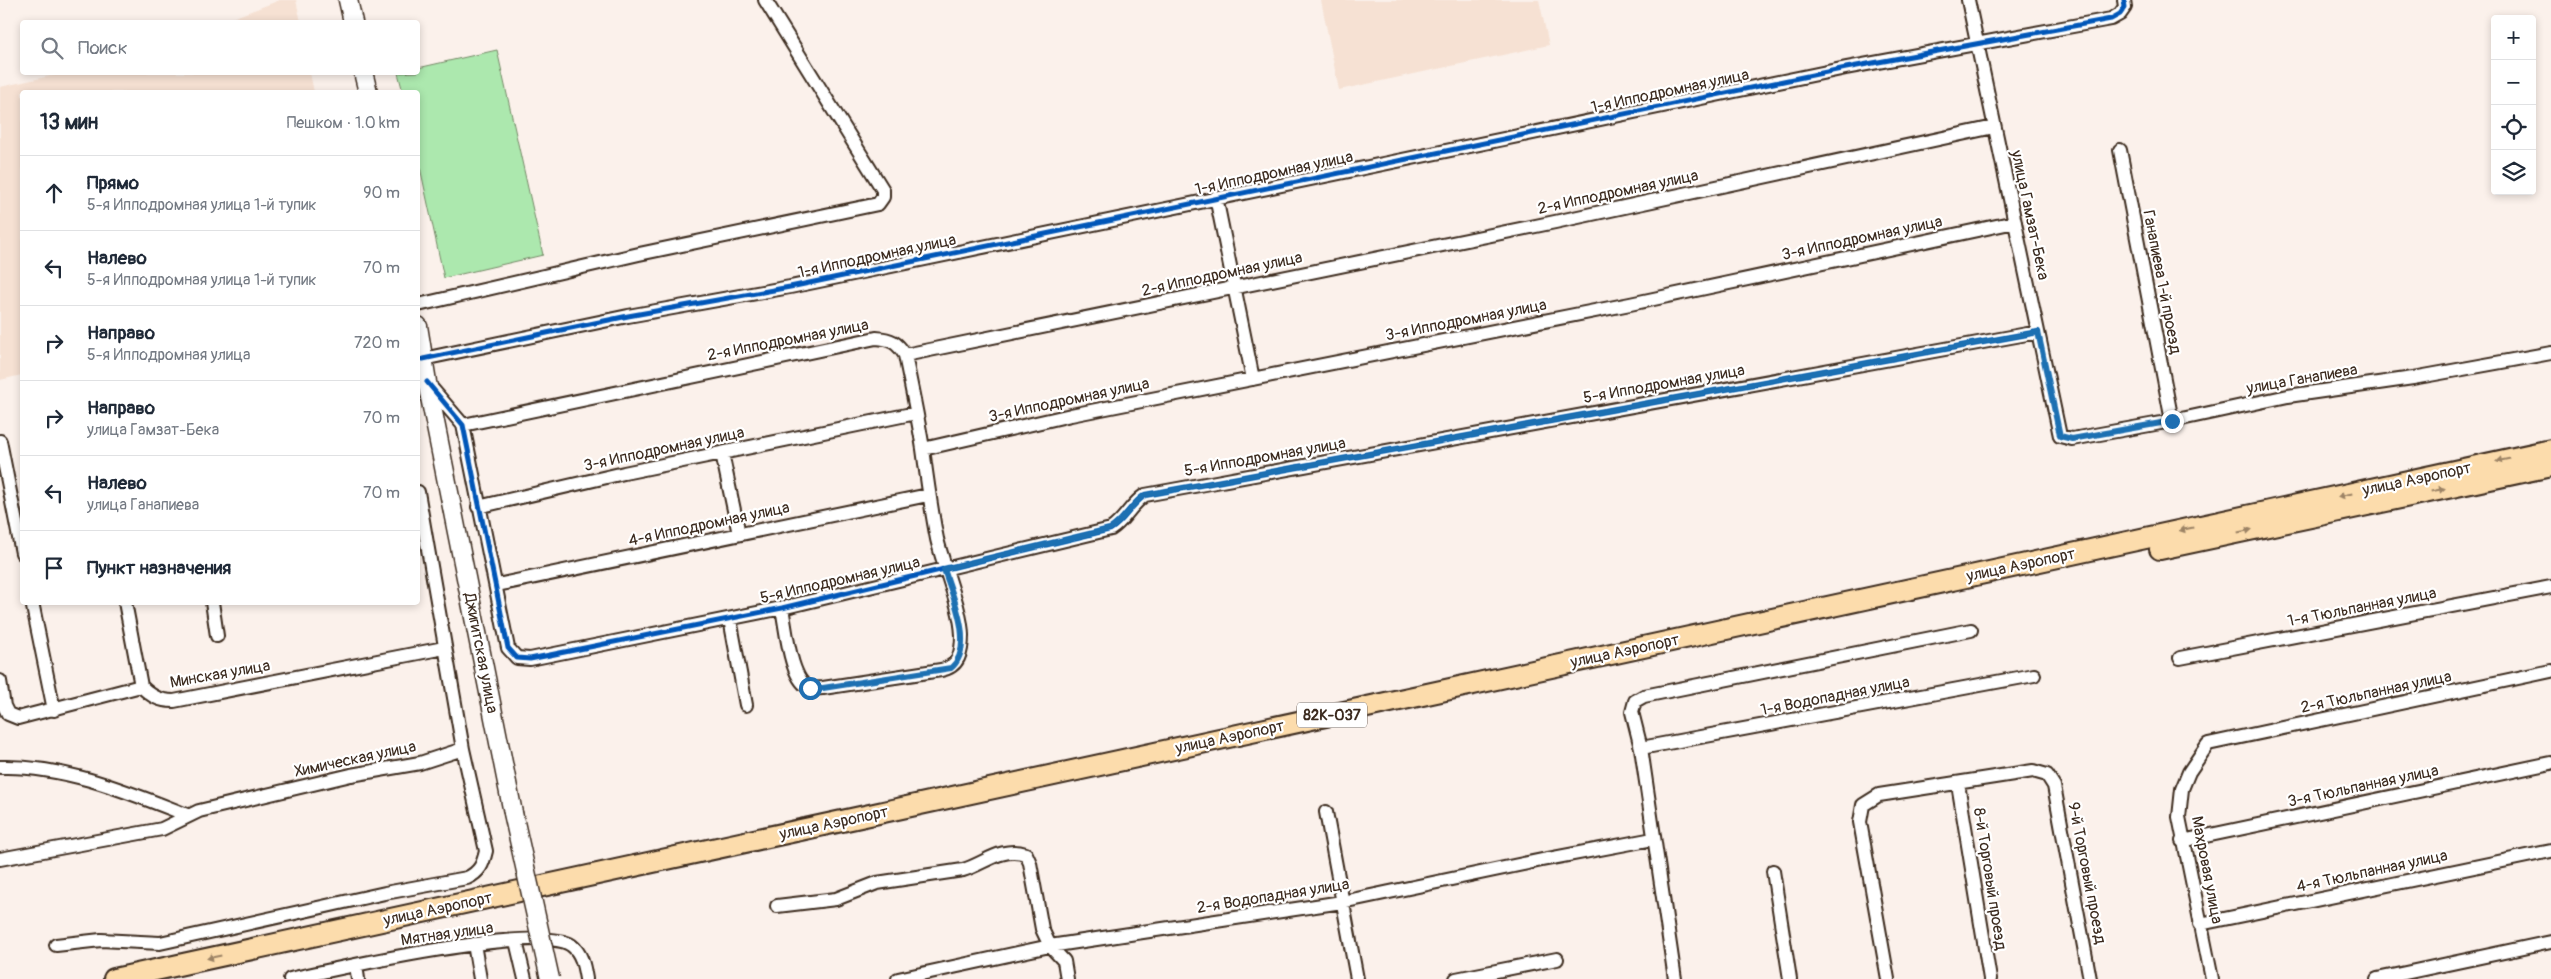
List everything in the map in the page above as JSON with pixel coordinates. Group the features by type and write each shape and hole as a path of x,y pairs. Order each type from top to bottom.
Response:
{"main road":[{"name":"улица Аэропорт","path":"114,979 2551,450"},
{"name":"улица Аэропорт","path":"179,979 840,833 2551,466"}],"street":[{"path":"348,0 353,20"},
{"path":"420,305 639,254 878,204 883,197 883,190 765,0"},
{"name":"улица Гамзат-Бека","path":"1968,0 2060,436"},
{"name":"1-я Ипподромная улица","path":"423,374 628,316 809,283 1216,197 1846,68 2111,19 2120,14 2125,3"},
{"path":"364,75 368,90"},
{"name":"2-я Ипподромная улица","path":"462,425 876,338 889,339 899,344 905,355 1555,222 1994,127"},
{"name":"Ганапиева 1-й проезд","path":"2120,150 2172,421"},
{"path":"1216,197 1253,379"},
{"name":"3-я Ипподромная улица","path":"923,449 1071,415 1621,306 2015,222"},
{"name":"5-я Ипподромная улица","path":"497,585 508,648 517,658 530,659 782,608 1110,529 1121,523 1133,503 1145,495 2038,332"},
{"name":"Джигитская улица","path":"420,345 423,374 513,813 550,979"},
{"name":"улица Ганапиева","path":"2060,436 2072,439 2172,421 2288,396 2413,378 2551,353"},
{"path":"782,608 794,668 800,680 810,688 823,688 951,668 956,663 962,637 960,620 944,569 928,495 923,449 905,355"},
{"path":"423,374 462,425 478,507 497,585"},
{"name":"3-я Ипподромная улица","path":"478,507 624,472 916,413"},
{"path":"0,441 20,528"},
{"path":"722,453 739,534"},
{"name":"4-я Ипподромная улица","path":"497,585 928,495"},
{"path":"56,945 101,940 160,943 386,893 467,878 476,874 483,864 486,851 463,748 420,518"},
{"name":"1-я Тюльпанная улица","path":"2180,658 2551,587"},
{"path":"33,605 54,710"},
{"path":"0,681 4,706 8,714 18,718 140,686 126,605"},
{"path":"212,605 217,636"},
{"path":"730,619 746,706"},
{"path":"1675,979 1641,748 1632,712 1635,701 1644,696 1972,630"},
{"name":"Минская улица","path":"140,686 150,695 162,701 174,701 444,648"},
{"name":"2-я Тюльпанная улица","path":"2208,744 2551,671"},
{"name":"1-я Водопадная улица","path":"1641,748 2034,675"},
{"name":"Махровая улица","path":"2208,744 2189,772 2182,789 2179,817 2182,841 2212,979"},
{"name":"Химическая улица","path":"0,859 162,829 187,815 351,775 420,763 463,748"},
{"name":"3-я Тюльпанная улица","path":"2182,841 2551,763"},
{"path":"0,767 17,766 79,778 126,791 187,815"},
{"name":"9-й Торговый проезд","path":"1958,784 2033,771 2047,775 2054,786 2090,979"},
{"path":"1888,979 1860,822 1863,806 1879,795 1958,784"},
{"name":"8-й Торговый проезд","path":"1958,784 1990,979"},
{"path":"1326,812 1358,979"},
{"name":"2-я Водопадная улица","path":"898,979 958,974 1050,946 1342,902 1653,839"},
{"path":"777,906 836,899 877,883 964,870 973,867 988,857 1018,851 1026,854 1030,863 1042,929 1050,946 1064,961 1066,979"},
{"name":"4-я Тюльпанная улица","path":"2200,924 2551,851"},
{"path":"1773,871 1790,979"},
{"name":"Мятная улица","path":"290,979 474,944 551,938 570,944 579,953 586,979"},
{"path":"516,941 525,979"},
{"path":"2376,979 2551,942"},
{"path":"474,944 480,979"},
{"path":"1456,979 1557,959"},
{"path":"356,965 358,979"}],"shaded area":[{"path":"280,0 296,0 301,20 227,20"},
{"path":"1321,0 1539,0 1549,45 1339,90"},
{"path":"55,75 310,75 314,90 20,90 20,375 0,380 0,87"}],"green space":[{"path":"497,50 543,255 444,278 420,167 420,90 402,90 399,75 420,75 420,68"}],"cycle path":[{"path":"423,359 628,316 790,287 1846,68 2111,19 2120,14 2125,7 2124,0"},
{"path":"427,382 463,425 508,648 517,658 530,659 782,608 1111,529 1145,495 2038,332"}],"route":[{"path":"810,688 823,688 951,668 956,663 959,655 962,637 960,620 944,569 1110,529 1121,523 1133,503 1145,495 2038,332 2060,436 2072,439 2172,421"}]}
